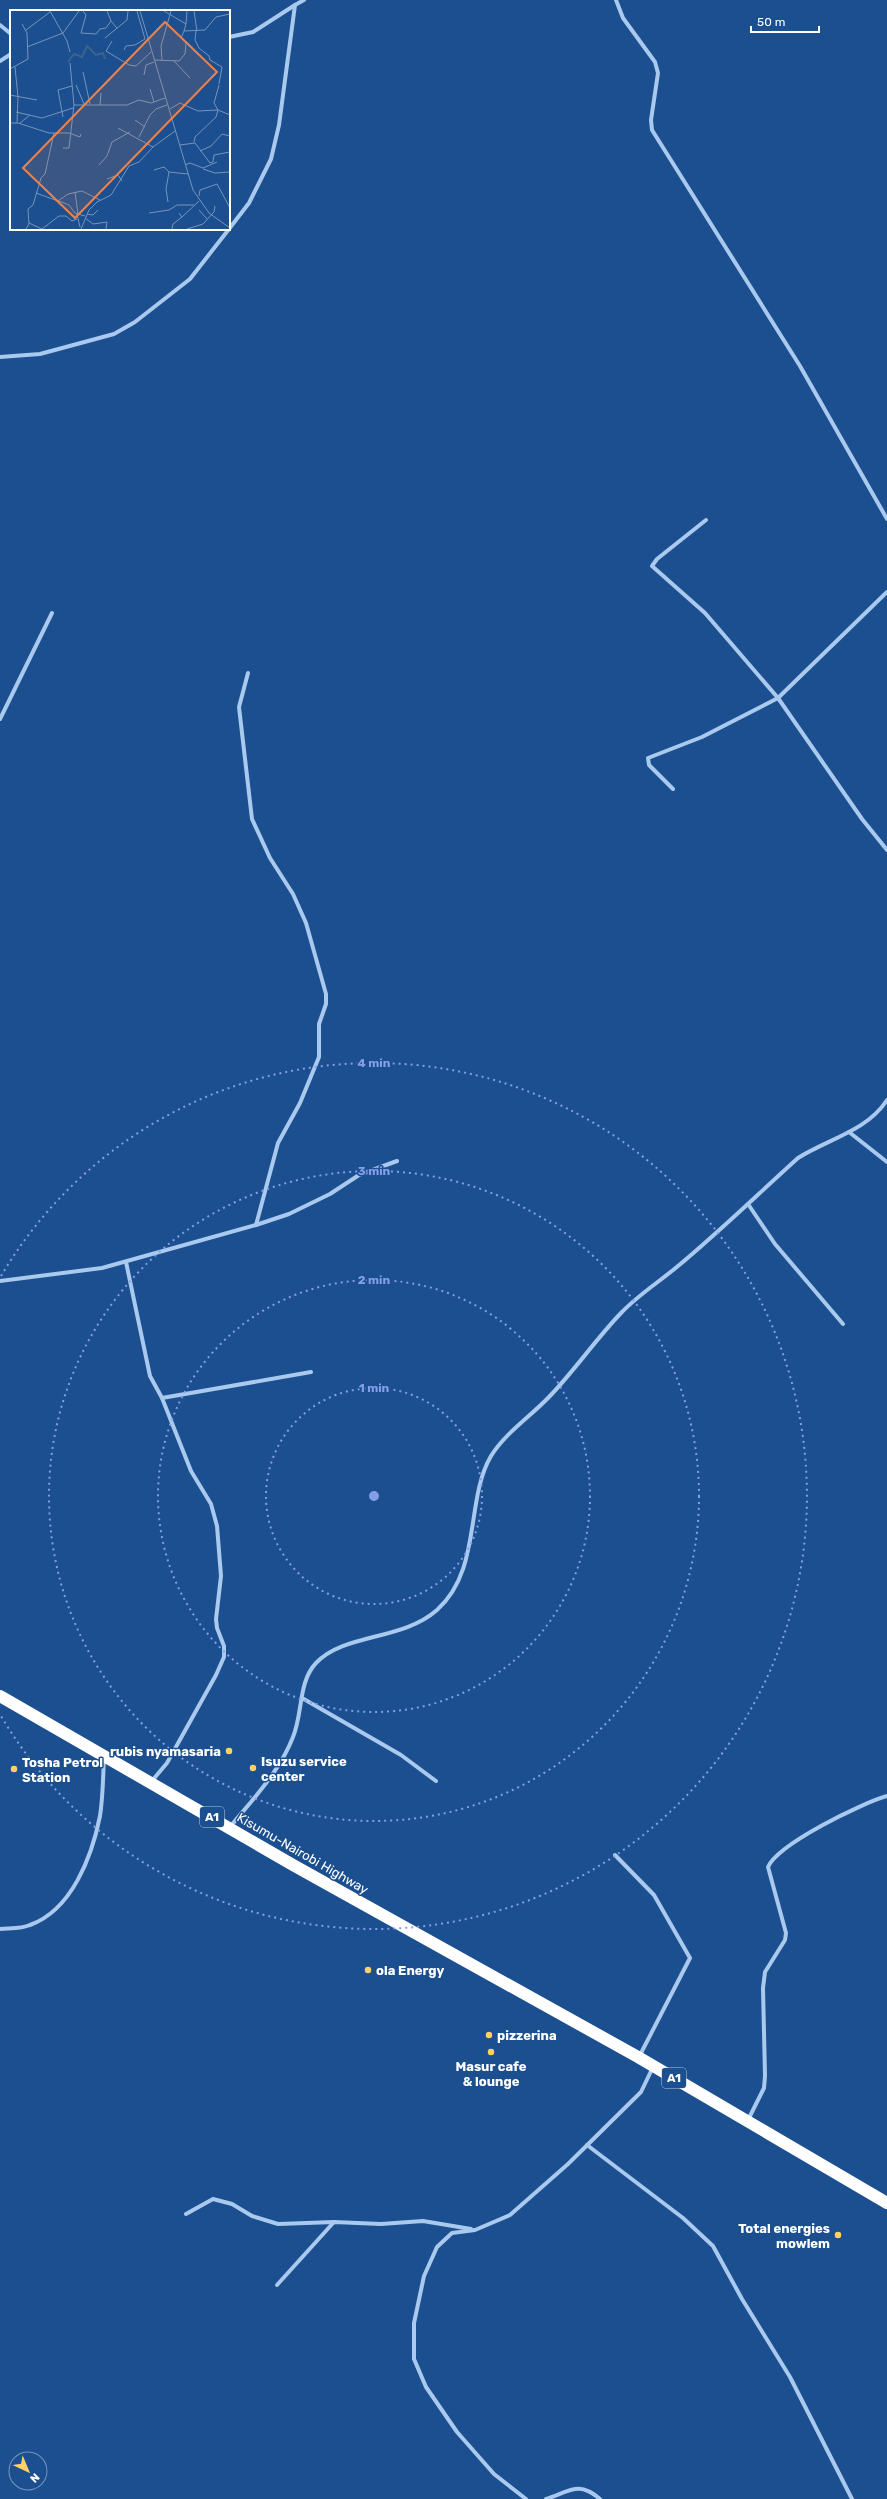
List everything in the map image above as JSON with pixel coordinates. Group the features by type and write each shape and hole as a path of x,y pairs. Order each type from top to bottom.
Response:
{"highway":[{"name":"Kisumu-Nairobi Highway","path":"0,1696 425,1938 459,1955"},
{"name":"A1","path":"459,1955 748,2120 887,2203"}],"street":[{"path":"230,37 253,32 304,0"},
{"path":"616,0 623,18 655,62 658,73 651,120 652,130 800,366 887,519"},
{"path":"230,227 249,203 271,159 279,125 295,5"},
{"path":"0,25 10,33"},
{"path":"0,61 10,56"},
{"path":"0,357 40,354 114,334 168,299 190,279 228,230"},
{"path":"706,520 657,559 652,566 705,612 778,698 862,818 887,850"},
{"path":"673,789 649,765 648,758 702,736 778,698 887,592"},
{"path":"0,719 52,613"},
{"path":"248,673 239,707 252,819 270,858 293,894 306,923 326,994 326,1004 319,1024 319,1057 300,1102 278,1144 256,1225"},
{"path":"230,1827 282,1760 294,1736 309,1672 326,1654 348,1645 397,1632 419,1623 438,1610 454,1590 462,1571 472,1538 483,1477 492,1456 550,1396 620,1314 637,1298 676,1268 798,1158 818,1146 863,1125 880,1112 887,1100"},
{"path":"849,1132 887,1162"},
{"path":"0,1281 102,1268 256,1225 288,1214 323,1197 359,1175 397,1161"},
{"path":"748,1204 776,1244 843,1324"},
{"path":"126,1262 150,1376 162,1398 191,1471 211,1504 217,1526 221,1576 216,1619 217,1628 224,1646 224,1657 216,1675 167,1763 151,1782"},
{"path":"162,1398 311,1372"},
{"path":"302,1698 401,1755 436,1781"},
{"path":"0,1929 30,1926 45,1918 58,1908 72,1888 90,1852 100,1815 104,1755"},
{"path":"748,2120 764,2088 763,1988 765,1972 785,1940 786,1933 768,1867 775,1857 836,1816 887,1796"},
{"path":"615,1854 654,1895 690,1958 638,2057"},
{"path":"526,2499 494,2474 457,2432 426,2387 414,2359 414,2323 424,2276 437,2247 452,2233 475,2230 510,2215 587,2145 641,2092 654,2066"},
{"path":"587,2145 683,2218 713,2246 742,2299 790,2377 852,2499"},
{"path":"186,2214 213,2199 232,2204 252,2216 278,2224 334,2222 381,2224 423,2221 475,2230"},
{"path":"277,2285 334,2222"},
{"path":"546,2499 574,2489 583,2488 590,2491 600,2499"}],"place":[{"name":"rubis nyamasaria","path":"229,1751"},
{"name":"Isuzu service center","path":"253,1768"},
{"name":"Tosha Petrol Station","path":"14,1769"},
{"name":"ola Energy","path":"368,1970"},
{"name":"pizzerina","path":"489,2035"},
{"name":"Masur cafe & lounge","path":"491,2052"},
{"name":"Total energies mowlem","path":"838,2235"}]}
